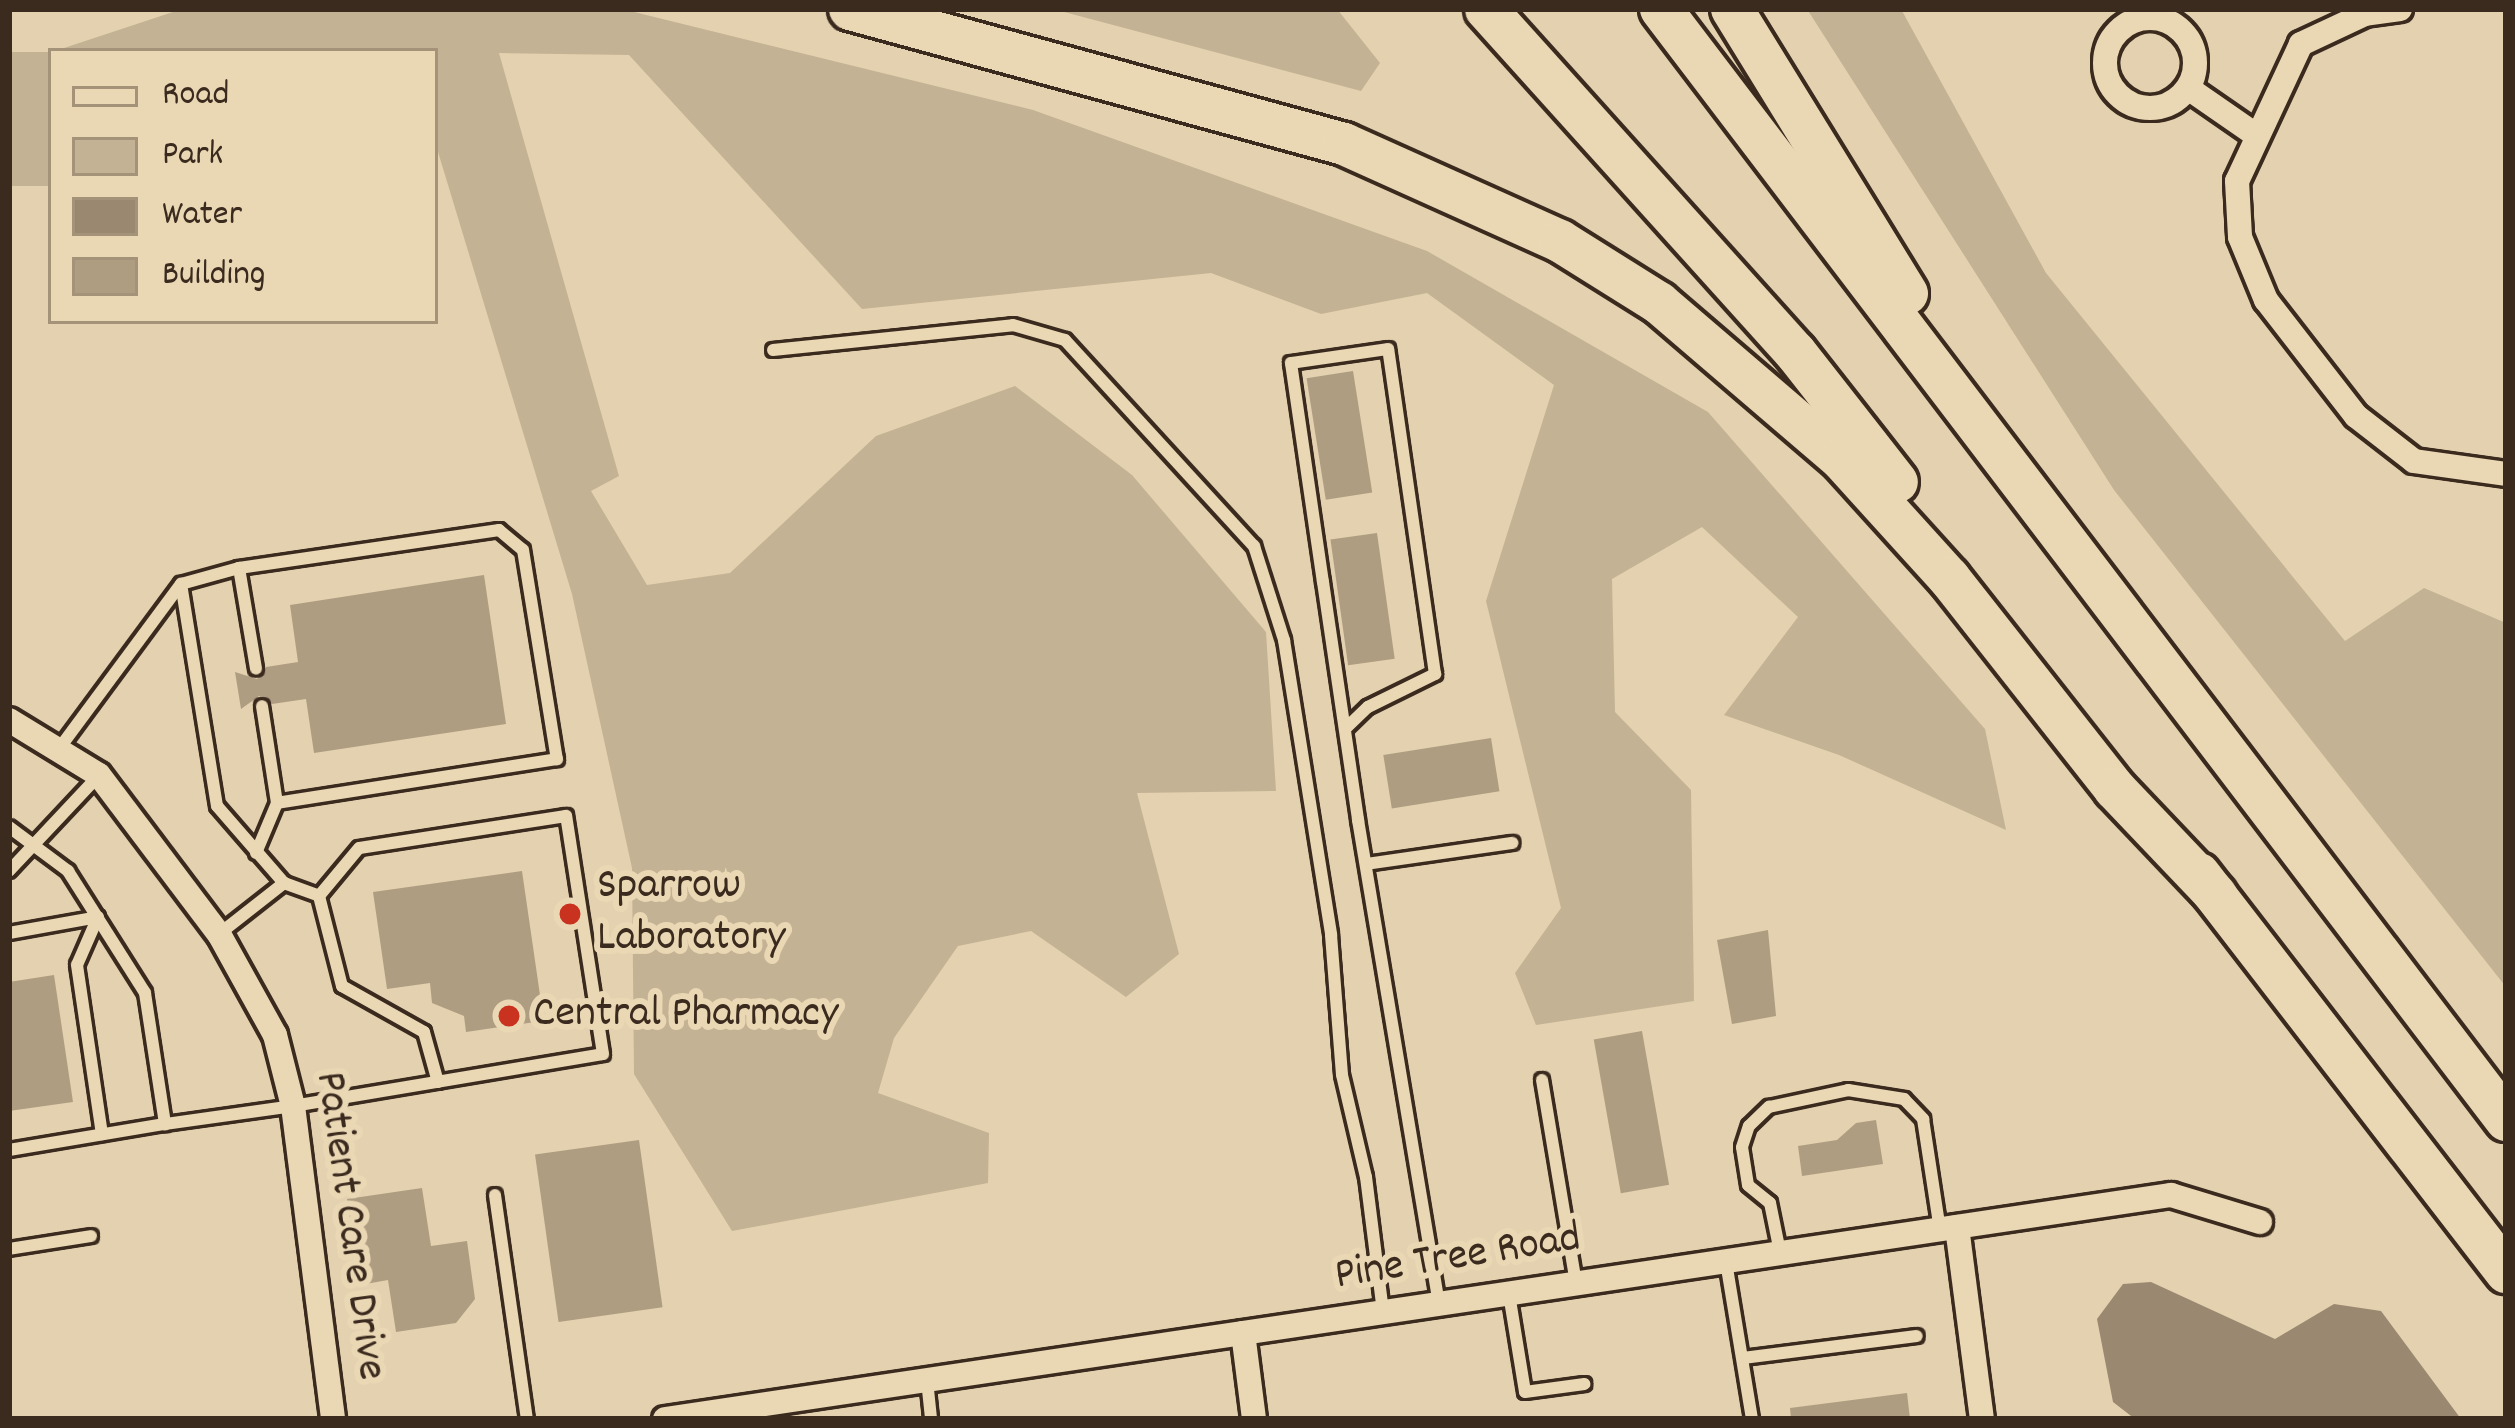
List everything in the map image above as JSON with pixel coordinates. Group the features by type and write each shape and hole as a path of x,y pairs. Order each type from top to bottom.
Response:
{"highway":[{"path":"850,9 1343,144 1560,241 1658,303 1841,459 1949,578 2115,789 2216,895"},
{"path":"1486,9 1795,352 2506,1272"},
{"path":"1661,9 2506,1120"},
{"path":"1732,9 2057,533"}],"street":[{"path":"2400,9 2365,14 2301,44 2237,181 2240,237 2266,300 2356,416 2414,461 2506,474"},
{"path":"2188,88 2256,135"},
{"name":"Patient Care Drive","path":"9,720 61,746 99,775 219,934 274,1035 293,1106 332,1419"},
{"name":"Pine Tree Road","path":"665,1419 2171,1196 2260,1222"},
{"path":"1948,1229 1982,1419"},
{"path":"1243,1333 1254,1419"}],"lane":[{"path":"773,350 1013,326 1064,340 1254,546 1284,640 1331,934 1342,1075 1366,1177 1383,1314"},
{"path":"1345,729 1368,707 1435,674 1388,349 1291,363 1345,729 1366,864 1440,1304"},
{"path":"61,746 181,584 239,568 499,530 515,538 528,564 556,759 277,803"},
{"path":"239,568 256,669"},
{"path":"181,584 214,794 284,884 320,896"},
{"path":"256,853 277,803 262,706"},
{"path":"9,871 99,775"},
{"path":"9,1150 603,1054 566,816 359,848 320,896"},
{"path":"9,827 68,871 146,993 165,1124"},
{"path":"1366,864 1512,843"},
{"path":"219,934 284,884"},
{"path":"320,896 342,986 424,1032 438,1082"},
{"path":"9,933 98,917"},
{"path":"98,917 77,965 102,1134"},
{"path":"1542,1080 1576,1284"},
{"path":"1780,1254 1770,1203 1748,1184 1742,1147 1750,1126 1769,1107 1848,1090 1904,1100 1923,1119 1948,1229"},
{"path":"495,1195 527,1419"},
{"path":"9,1249 91,1236"},
{"path":"1726,1262 1753,1419"},
{"path":"1509,1294 1525,1392 1584,1384"},
{"path":"1743,1358 1917,1336"},
{"path":"927,1380 931,1419"}],"green space":[{"path":"182,9 622,9 1033,110 1427,251 1708,412 1985,729 2006,830 1839,755 1724,715 1798,617 1702,527 1612,579 1615,712 1691,790 1694,1001 1536,1025 1515,973 1561,908 1486,601 1554,385 1427,293 1321,314 1211,273 862,309 629,55 499,53 619,476 591,491 647,585 730,573 876,436 1015,386 1132,475 1266,632 1276,791 1137,793 1179,954 1126,997 1031,931 958,946 894,1038 878,1093 989,1133 988,1183 732,1231 634,1074 632,868 572,594 438,152 438,48 64,48"},
{"path":"1053,9 1337,9 1380,63 1361,91"},
{"path":"1807,9 1901,9 2046,273 2345,641 2424,588 2506,623 2506,987 2114,490"},
{"path":"9,52 48,52 48,186 9,186"}],"water":[{"path":"2151,1282 2275,1339 2334,1304 2381,1311 2461,1419 2135,1419 2113,1402 2097,1319 2123,1284"}],"building":[{"path":"1353,371 1372,492 1326,500 1307,378"},
{"path":"1377,533 1395,659 1348,665 1330,540"},
{"path":"484,575 506,724 314,753 306,699 272,704 259,696 241,709 235,672 257,679 266,667 298,662 290,605"},
{"path":"1491,738 1499,791 1392,808 1383,755"},
{"path":"522,871 541,1002 533,1004 535,1022 466,1032 464,1016 432,1003 430,983 387,989 373,892"},
{"path":"1768,930 1776,1016 1732,1024 1717,940"},
{"path":"54,975 73,1102 9,1111 9,982"},
{"path":"1642,1031 1669,1185 1621,1193 1594,1040"},
{"path":"1876,1120 1883,1164 1802,1176 1798,1146 1837,1140 1856,1123"},
{"path":"639,1140 663,1307 559,1322 535,1155"},
{"path":"422,1188 431,1246 467,1241 475,1299 456,1323 396,1332 388,1280 360,1285 347,1199"},
{"path":"1907,1393 1910,1419 1791,1419 1790,1408"}],"place":[{"name":"Sparrow Laboratory","path":"570,914"},
{"name":"Central Pharmacy","path":"509,1016"}]}
